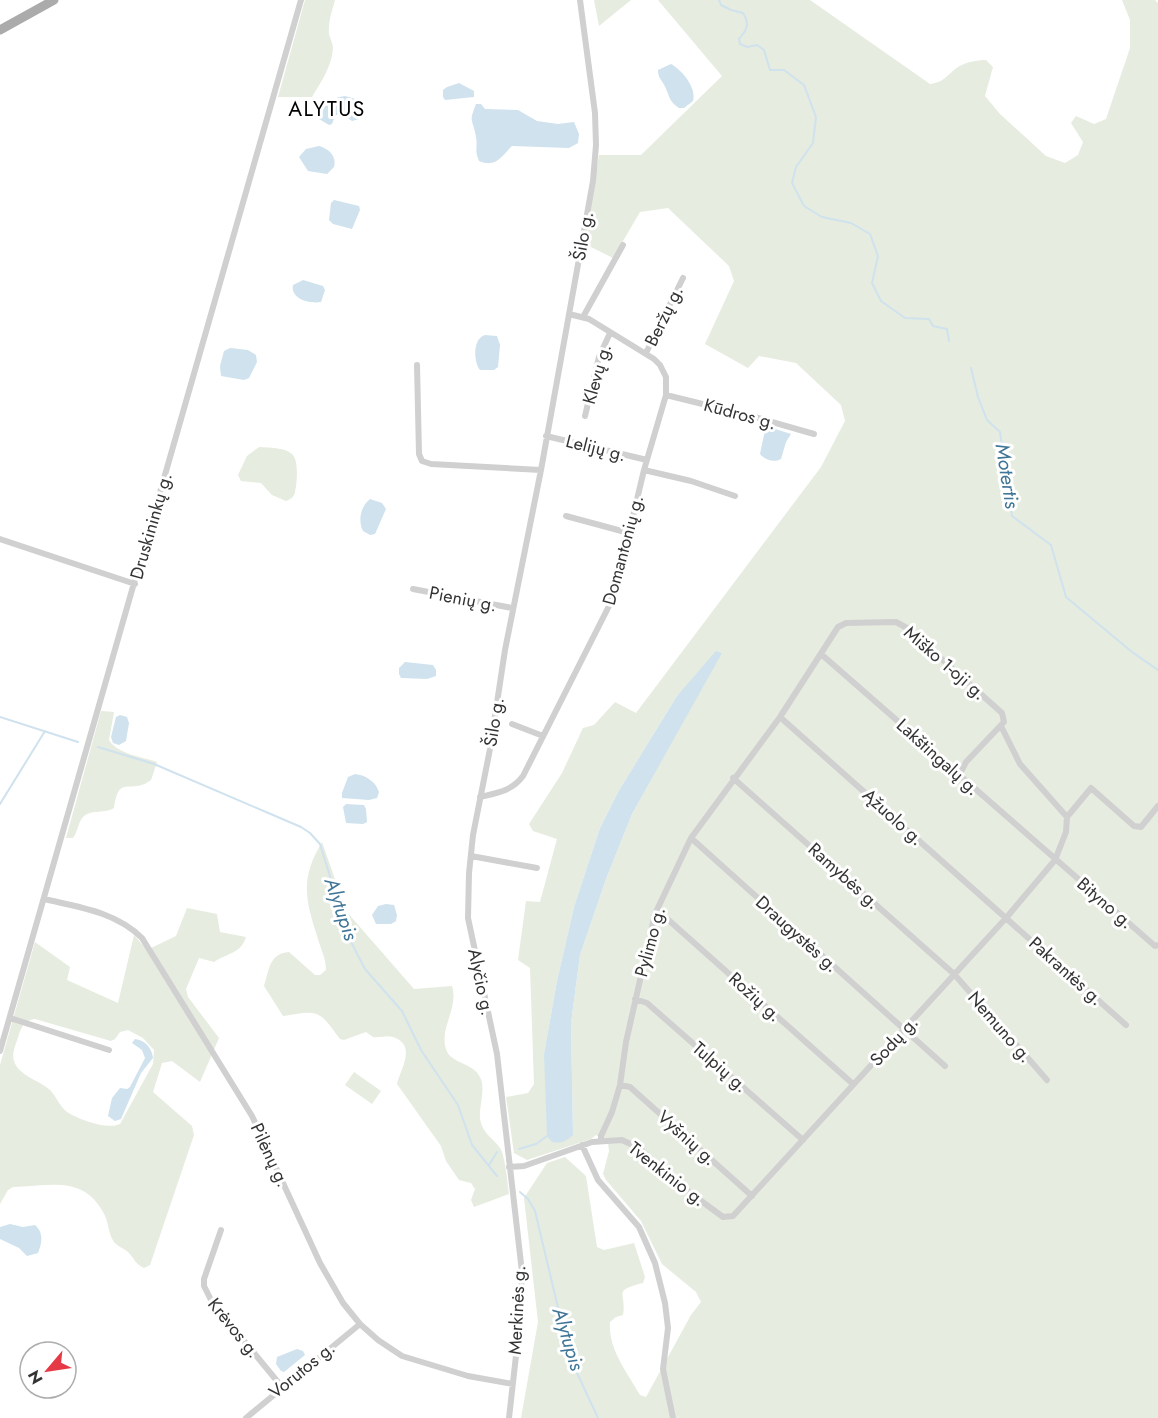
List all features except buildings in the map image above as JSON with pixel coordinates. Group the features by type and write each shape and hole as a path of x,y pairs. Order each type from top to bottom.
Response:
{"main road":[{"path":"0,30 54,0"}],"street":[{"name":"Druskininkų g.","path":"0,1051 301,0"},
{"name":"Šilo g.","path":"480,797 490,749 512,608 541,470 593,181 597,145 595,112 580,0"},
{"path":"583,317 623,245"},
{"name":"Beržų g.","path":"646,353 683,278"},
{"name":"Domantonių g.","path":"480,797 517,785 609,606 646,460 666,395 664,371 646,353 583,317 569,314"},
{"name":"Klevų g.","path":"585,416 600,357 610,333"},
{"path":"417,365 419,454 422,461 431,464 541,470"},
{"name":"Kūdros g.","path":"666,395 814,434"},
{"name":"Lelijų g.","path":"546,436 646,460"},
{"name":"Lelijų g.","path":"644,470 691,481 735,496"},
{"path":"566,516 629,533"},
{"path":"0,539 135,584"},
{"name":"Pienių g.","path":"413,589 512,608"},
{"name":"Miško 1-oji g.","path":"821,654 838,627 846,623 896,622 907,628 1002,713 1002,723 1020,764 1067,817"},
{"name":"Pylimo g.","path":"601,1140 620,1085 626,1042 655,914 691,838 780,717 821,654"},
{"name":"Lakštingalų g.","path":"821,654 1055,860"},
{"name":"Ąžuolo g.","path":"780,717 1006,918"},
{"path":"958,776 966,762 1002,723"},
{"path":"512,724 543,736"},
{"name":"Ramybės g.","path":"734,778 954,974"},
{"path":"1067,817 1091,788 1134,826 1141,827 1158,806"},
{"name":"Alyčio g.","path":"480,797 471,856 468,918 497,1054 509,1167"},
{"name":"Sodų g.","path":"729,1218 752,1196 1006,918 1055,860 1066,832 1067,817"},
{"name":"Draugystės g.","path":"691,838 945,1066"},
{"path":"471,856 537,868"},
{"name":"Bityno g.","path":"1055,860 1157,945"},
{"name":"Pilėnų g.","path":"44,899 111,916 124,922 142,938 252,1116 320,1263 344,1303 360,1324 378,1340 402,1356 468,1376 513,1384"},
{"name":"Rožių g.","path":"655,914 664,916 853,1084"},
{"name":"Pakrantės g.","path":"1006,918 1125,1025"},
{"name":"Nemuno g.","path":"954,974 1047,1080"},
{"name":"Tulpių g.","path":"635,999 647,1003 803,1140"},
{"path":"10,1018 109,1050"},
{"name":"Vyšnių g.","path":"620,1085 630,1088 752,1196"},
{"path":"509,1167 524,1166 601,1140"},
{"name":"Tvenkinio g.","path":"601,1140 622,1140 639,1148 670,1178 723,1217 729,1218"},
{"path":"582,1145 598,1180 639,1227 655,1263 668,1328 663,1369 673,1418"},
{"name":"Merkinės g.","path":"509,1167 522,1272 520,1320 509,1418"},
{"name":"Krėvos g.","path":"221,1230 204,1279 206,1293 282,1387"},
{"name":"Vorutos g.","path":"246,1418 360,1324"}],"shaded area":[{"path":"305,0 335,0 329,25 329,34 333,44 331,61 312,97 278,97"},
{"path":"594,0 631,0 599,26"},
{"path":"658,0 810,0 930,84 943,80 965,64 986,60 993,67 985,96 1000,114 1046,156 1065,163 1078,155 1083,142 1071,123 1076,116 1094,124 1106,119 1130,48 1130,20 1122,0 1155,0 1158,3 1158,1418 521,1418 538,1322 524,1198 547,1163 565,1157 586,1176 597,1247 604,1250 634,1243 645,1277 643,1283 624,1291 623,1315 610,1322 610,1332 619,1360 640,1395 646,1397 691,1315 701,1302 696,1292 662,1264 641,1221 606,1180 603,1174 609,1151 608,1143 596,1135 591,1139 527,1160 514,1153 506,1097 528,1093 534,1084 530,968 518,960 526,901 540,902 557,839 533,831 529,824 562,773 583,728 594,725 615,702 636,713 821,467 845,421 841,405 796,363 759,356 748,368 705,344 734,281 729,266 668,208 640,212 613,258 583,243 599,155 641,155 722,76","holes":["721,653 632,814 606,879 580,955 571,1023 573,1135 544,1054 557,981 574,907 600,828 618,792 677,696"]},
{"path":"259,447 276,448 292,454 297,466 293,497 286,501 272,495 261,483 241,481 238,475 247,456"},
{"path":"101,711 114,712 109,740 113,745 124,752 157,762 151,780 137,786 122,788 116,797 114,808 87,814 80,821 73,838 66,838"},
{"path":"322,842 346,911 414,989 452,986 453,1002 445,1033 446,1049 452,1058 477,1072 482,1081 481,1124 502,1152 509,1194 474,1207 471,1200 475,1189 471,1183 459,1180 446,1161 441,1146 397,1084 406,1057 404,1045 400,1041 390,1036 373,1037 366,1032 344,1040 340,1039 327,1022 317,1014 283,1016 264,986 271,964 282,953 289,952 315,975 320,975 326,970 310,912 307,889 310,867"},
{"path":"187,908 217,914 220,932 246,937 241,947 214,962 199,958 186,989 188,997 219,1038 200,1082 172,1061 162,1063 153,1092 192,1126 194,1135 150,1265 144,1268 114,1242 105,1216 95,1200 86,1192 64,1185 13,1187 8,1190 0,1204 0,1065 35,942 70,967 67,980 118,1003 134,935 147,950 176,936","holes":["35,1019 111,1041 120,1032 128,1030 143,1038 154,1050 153,1064 120,1124 115,1126 94,1123 67,1112 50,1090 20,1070 13,1058 21,1028 26,1022"]},
{"path":"354,1072 381,1091 372,1104 345,1085"}],"water":[{"path":"671,64 680,70 693,91 693,101 684,108 679,108 672,102 659,76 658,70"},
{"path":"459,83 474,91 474,97 445,100 443,90"},
{"path":"345,96 359,100 363,118 352,121 340,113 329,125 319,119 318,113 326,104 333,99"},
{"path":"476,104 481,104 485,109 518,110 537,121 558,124 574,122 579,134 578,143 569,148 512,146 494,162 479,161 472,118"},
{"path":"319,146 329,151 335,163 327,174 308,171 299,157 306,149"},
{"path":"334,200 359,206 360,210 352,229 333,224 329,220 331,203"},
{"path":"303,280 323,286 325,290 321,302 302,300 295,294 293,285"},
{"path":"485,335 497,336 500,345 498,367 494,370 480,370 476,361 476,345 478,340"},
{"path":"230,348 248,350 256,355 257,362 249,378 244,380 221,376 220,366 224,351"},
{"path":"769,427 791,434 781,459 775,461 764,458 760,454 765,430"},
{"path":"370,499 382,503 386,509 375,534 370,535 363,531 360,519 364,506"},
{"path":"716,651 722,653 632,814 606,879 580,955 571,1023 573,1135 558,1143 552,1142 547,1136 544,1054 557,981 574,907 600,828 618,792 677,696"},
{"path":"405,662 433,665 436,676 427,679 401,678 399,668"},
{"path":"120,715 127,717 129,723 126,741 119,745 113,743 111,737 116,717"},
{"path":"355,774 373,782 379,792 377,798 369,800 342,798 348,777"},
{"path":"346,804 364,805 367,822 363,824 346,823 343,807"},
{"path":"394,905 396,921 391,924 376,924 372,915 378,906"},
{"path":"135,1039 147,1045 153,1058 141,1073 121,1119 115,1121 108,1116 112,1098 120,1088 130,1087 145,1058 142,1050 132,1043"},
{"path":"10,1224 23,1227 35,1225 40,1231 41,1238 38,1253 27,1256 19,1248 0,1239 0,1227"},
{"path":"297,1349 303,1351 305,1355 284,1372 281,1371 276,1364 277,1357"}],"waterway":[{"name":"Motertis","path":"719,0 721,5 743,13 745,17 747,27 739,39 740,44 747,47 757,45 764,50 770,70 784,70 804,85 816,117 813,143 796,167 792,183 804,206 822,217 851,223 870,234 878,256 872,283 881,301 905,318 929,319 933,326 947,329 949,341"},
{"name":"Motertis","path":"971,368 978,397 987,420 1000,432 1012,516 1051,545 1066,597 1132,652 1158,670"},
{"name":"Alytupis","path":"0,717 78,742"},
{"path":"0,804 45,731"},
{"name":"Alytupis","path":"98,747 154,764 301,827 310,833 320,844 349,938 365,969 402,1011 421,1050 458,1105 472,1145 497,1176"},
{"path":"519,1149 536,1144 547,1136"},
{"path":"489,1165 497,1152"},
{"name":"Alytupis","path":"520,1192 528,1199 535,1211 570,1358 598,1418"}],"district":[{"name":"ALYTUS","path":"327,109"}]}
